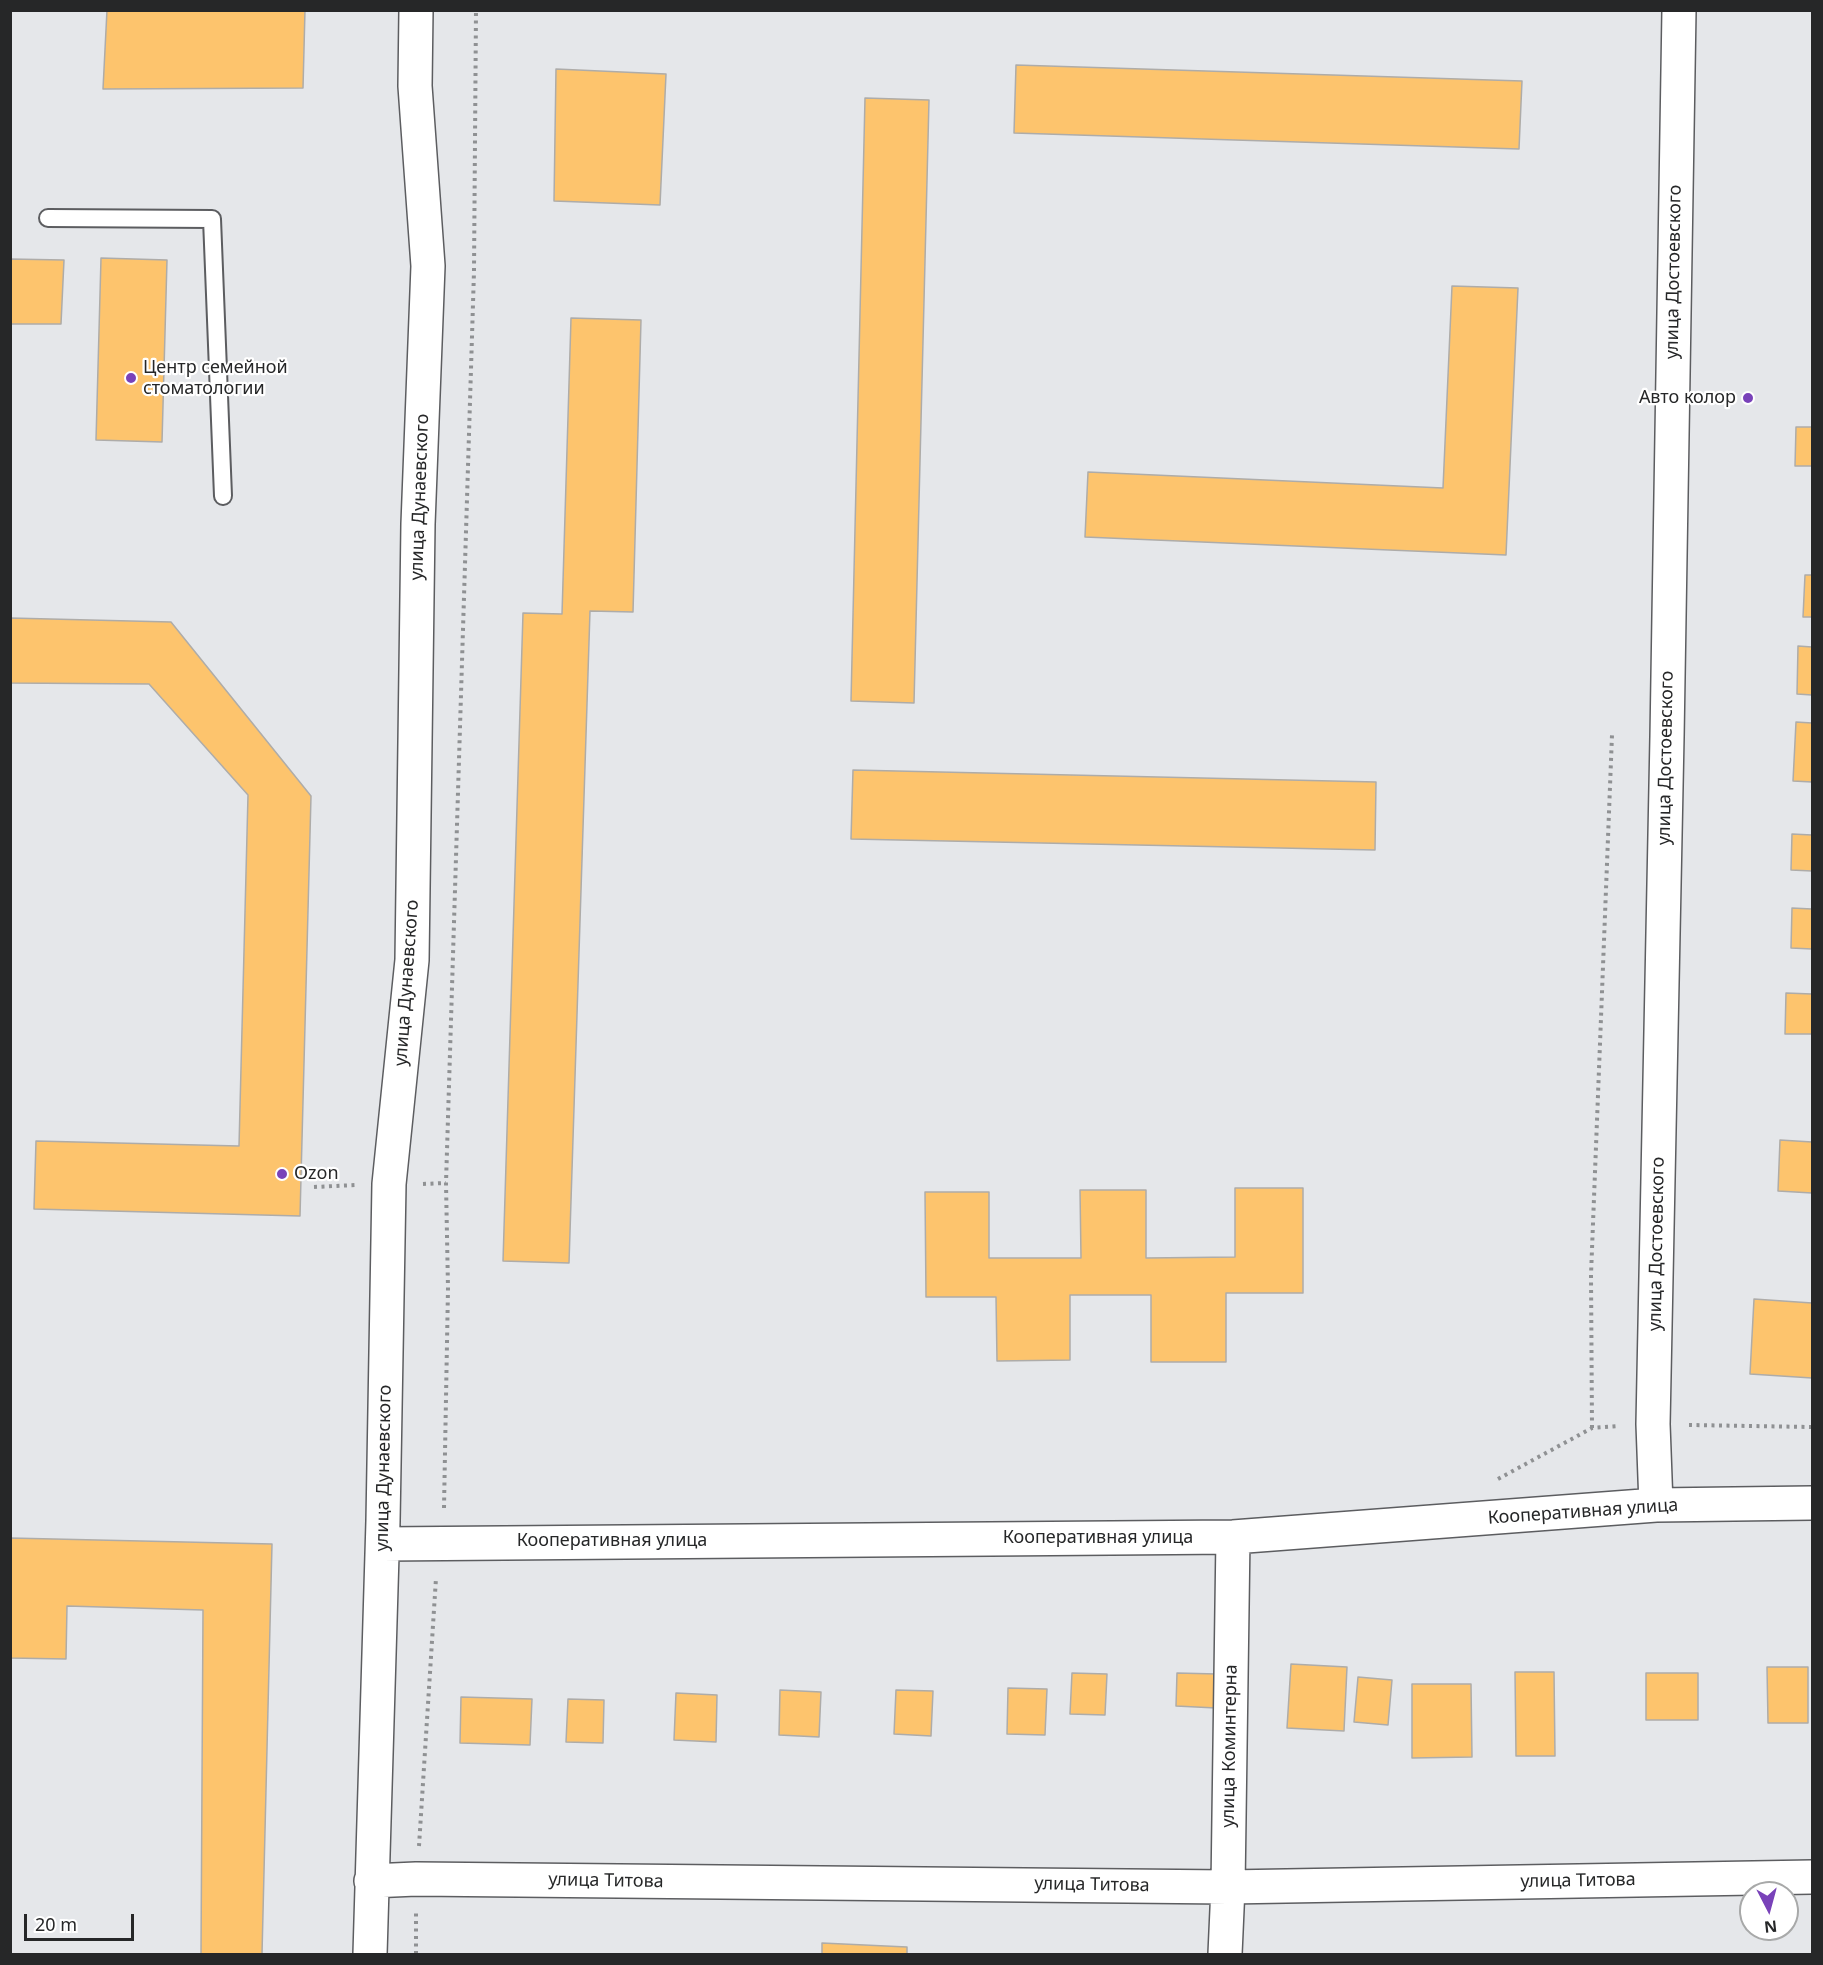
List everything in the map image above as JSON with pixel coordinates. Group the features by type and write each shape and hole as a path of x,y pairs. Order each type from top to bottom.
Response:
{"street":[{"name":"улица Дунаевского","path":"370,1954 382,1544 389,1185 412,960 418,524 429,266 415,86 416,10"},
{"name":"улица Достоевского","path":"1656,1506 1653,1424 1679,10"},
{"name":"Кооперативная улица","path":"382,1544 1233,1537 1656,1506 1812,1503"},
{"name":"улица Коминтерна","path":"1225,1954 1233,1537"},
{"name":"улица Титова","path":"371,1881 416,1879 1228,1887 1812,1877"}],"lane":[{"path":"48,218 212,219 224,496"}],"path":[{"path":"416,1954 416,1879 438,1542 444,1514 447,1422 446,1183 474,284 476,10"},
{"path":"1592,1428 1591,1275 1612,735"},
{"path":"1494,1482 1592,1428 1653,1424 1812,1427"}],"building":[{"path":"107,10 305,10 303,88 103,89"},
{"path":"1016,65 1522,81 1519,149 1014,133"},
{"path":"556,69 666,74 660,205 554,201"},
{"path":"865,98 929,100 914,703 851,701"},
{"name":"Центр cемейной cтоматологии","path":"101,258 167,260 162,442 96,440"},
{"path":"10,259 64,260 61,324 10,324"},
{"path":"1452,286 1518,288 1506,555 1085,537 1088,472 1443,488"},
{"path":"571,318 641,320 633,612 590,611 569,1263 503,1261 523,613 562,614"},
{"path":"1796,427 1812,427 1812,466 1795,466"},
{"path":"1805,575 1812,575 1812,617 1803,617"},
{"path":"10,618 171,622 311,796 300,1216 34,1209 36,1141 239,1146 248,795 149,684 10,683"},
{"path":"1798,646 1812,647 1812,695 1797,694"},
{"path":"1796,722 1812,723 1812,782 1793,781"},
{"path":"853,770 1376,782 1375,850 851,839"},
{"path":"1792,834 1812,835 1812,871 1791,870"},
{"path":"1792,908 1812,909 1812,949 1791,948"},
{"path":"1786,993 1812,994 1812,1034 1785,1034"},
{"path":"1780,1140 1812,1142 1812,1193 1778,1191"},
{"path":"1235,1188 1303,1188 1303,1293 1226,1293 1226,1362 1151,1362 1151,1295 1070,1295 1070,1360 997,1361 996,1297 926,1297 925,1192 989,1192 989,1258 1081,1258 1080,1190 1146,1190 1146,1258 1235,1257"},
{"path":"1754,1299 1812,1303 1812,1378 1750,1374"},
{"path":"10,1538 272,1544 262,1954 201,1954 203,1610 67,1606 66,1659 10,1658"},
{"path":"1291,1664 1347,1667 1344,1731 1287,1728"},
{"path":"1767,1667 1808,1667 1808,1723 1768,1723"},
{"path":"1515,1672 1554,1672 1555,1756 1516,1756"},
{"path":"1072,1673 1107,1674 1105,1715 1070,1714"},
{"path":"1177,1673 1217,1674 1216,1708 1176,1706"},
{"path":"1646,1673 1698,1673 1698,1720 1646,1720"},
{"path":"1358,1677 1392,1680 1388,1725 1354,1722"},
{"path":"1412,1684 1471,1684 1472,1757 1412,1758"},
{"path":"1008,1688 1047,1689 1045,1735 1007,1734"},
{"path":"780,1690 821,1692 819,1737 779,1735"},
{"path":"896,1690 933,1691 931,1736 894,1734"},
{"path":"676,1693 717,1695 716,1742 674,1740"},
{"path":"461,1697 532,1699 530,1745 460,1743"},
{"path":"568,1699 604,1700 603,1743 566,1742"},
{"path":"822,1943 907,1947 907,1954 822,1954"}],"place":[{"name":"Центр cемейной cтоматологии","path":"131,378"},
{"name":"Авто колор","path":"1748,398"},
{"name":"Ozon","path":"282,1174"}]}
